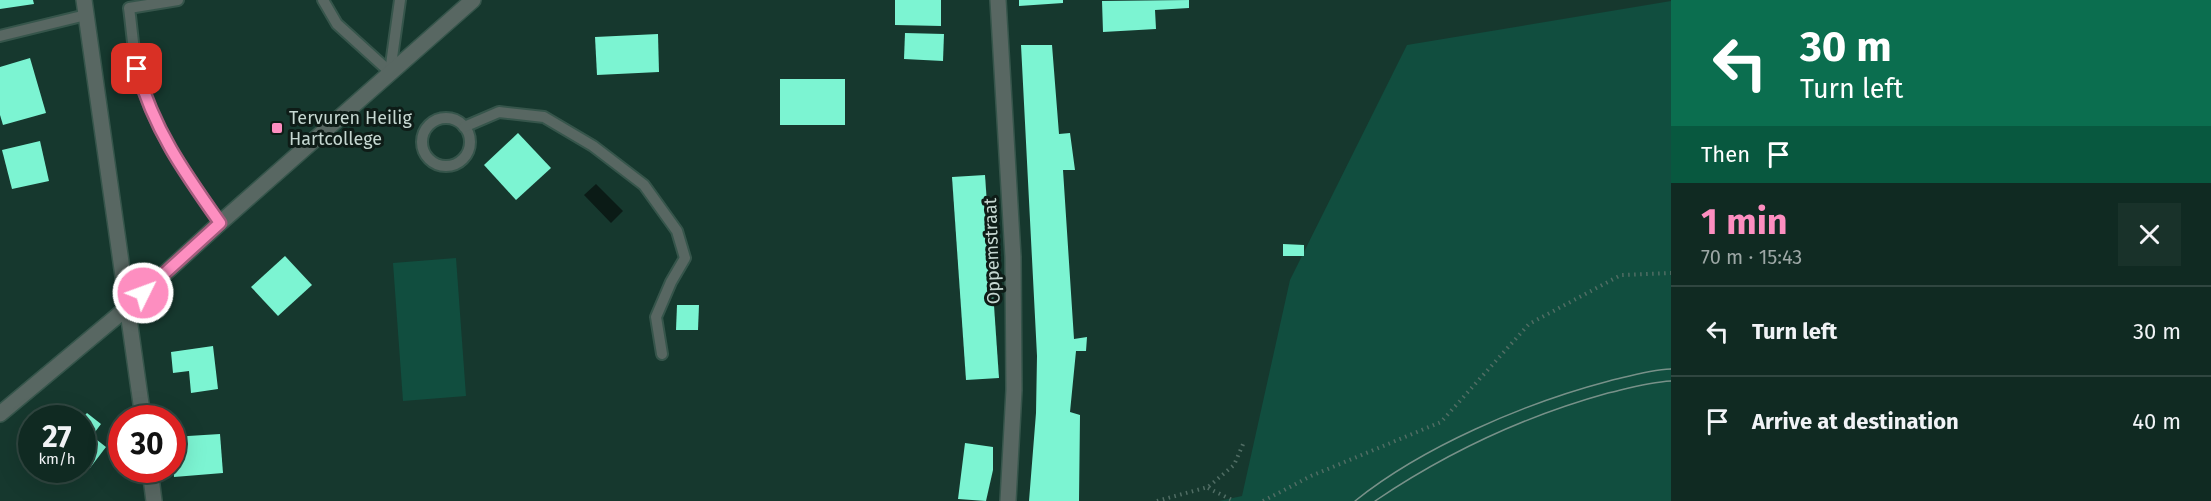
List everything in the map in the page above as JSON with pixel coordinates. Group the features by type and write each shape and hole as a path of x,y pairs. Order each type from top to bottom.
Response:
{"street":[{"path":"0,414 128,307 473,0"},
{"name":"Oppemstraat","path":"998,0 1012,257 1014,390 1008,501"},
{"path":"85,8 141,405"},
{"path":"152,483 154,501"}],"lane":[{"path":"178,0 129,8 137,69 157,125 172,154 220,223"},
{"path":"322,0 337,24 390,72"},
{"path":"390,72 400,0"},
{"path":"0,36 85,8"},
{"path":"464,127 499,112 544,117 593,146 644,185 677,231 685,258 671,282 656,317 662,354"},
{"path":"450,118 464,127 467,130 470,149 458,164 440,166 424,155 422,136 434,121 450,118"}],"path":[{"path":"1263,501 1311,476 1441,422 1529,324 1621,275 1671,273"},
{"path":"1157,501 1208,487 1234,465 1244,442"},
{"path":"1208,487 1234,501"}],"green space":[{"path":"1671,1 1671,501 1219,501 1242,496 1290,280 1407,45"},
{"path":"456,258 466,396 403,401 393,263"}],"water":[{"path":"596,184 623,211 611,223 584,195"}],"building":[{"path":"0,0 33,0 34,4 0,9"},
{"path":"895,0 941,0 941,26 895,25"},
{"path":"1019,0 1063,0 1063,3 1019,6"},
{"path":"1189,0 1189,8 1155,10 1156,29 1103,32 1102,1"},
{"path":"905,33 944,34 943,61 904,59"},
{"path":"658,34 659,72 597,75 595,37"},
{"path":"1021,45 1052,45 1059,134 1070,133 1075,170 1063,170 1074,339 1087,337 1086,351 1076,351 1070,412 1080,415 1079,501 1029,501 1036,413 1037,356"},
{"path":"30,58 46,113 3,125 0,115 0,67"},
{"path":"780,79 845,79 845,125 780,125"},
{"path":"518,133 551,168 516,200 484,165"},
{"path":"40,141 49,181 12,189 2,150"},
{"path":"985,175 999,378 966,380 952,177"},
{"path":"1283,244 1304,245 1304,256 1283,256"},
{"path":"285,256 312,285 278,316 251,287"},
{"path":"677,305 699,305 698,330 676,330"},
{"path":"213,346 218,389 191,393 189,371 173,373 171,352"},
{"path":"96,420 101,424 96,431"},
{"path":"220,434 223,473 186,476 186,436"},
{"path":"96,439 106,447 96,460"},
{"path":"965,443 993,447 993,470 986,501 958,499"}],"tram line":[{"path":"1355,501 1411,463 1509,414 1609,381 1671,369"},
{"path":"1375,501 1458,452 1517,425 1608,393 1671,381"}],"place":[{"name":"Tervuren Heilig Hartcollege","path":"277,128"}],"route":[{"path":"137,69 157,125 172,154 220,223 143,293"}]}
